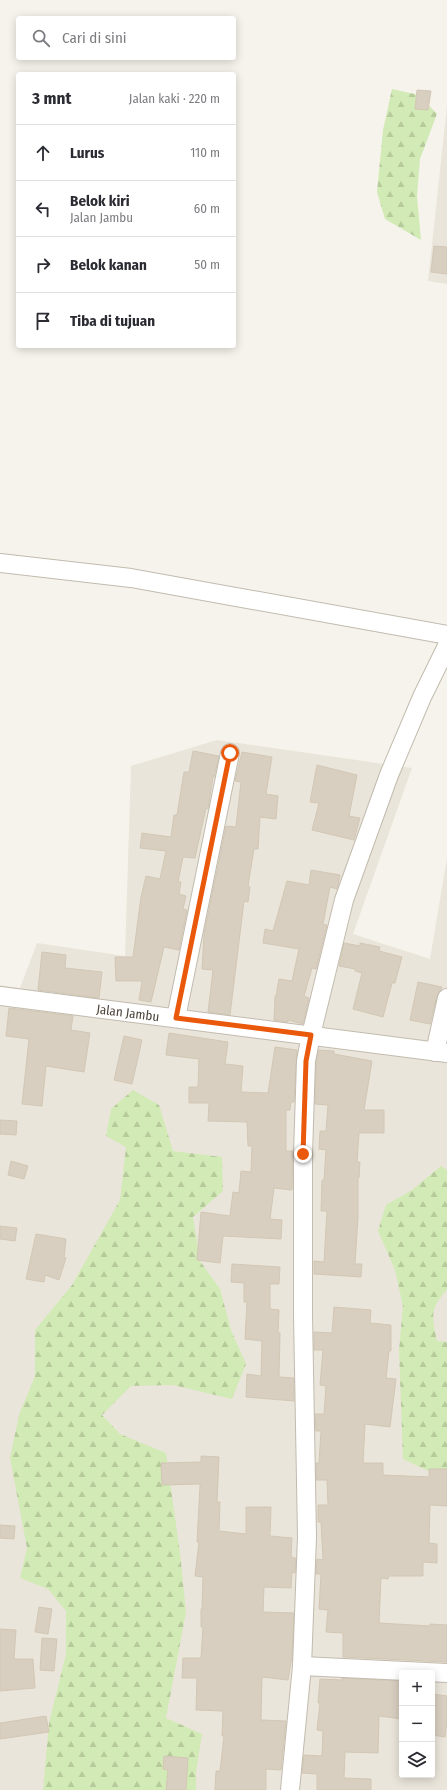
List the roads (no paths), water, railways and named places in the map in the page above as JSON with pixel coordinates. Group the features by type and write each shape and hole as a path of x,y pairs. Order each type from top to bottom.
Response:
{"street":[{"path":"0,563 131,578 447,634"},
{"path":"290,1790 302,1666 308,1537 303,1314 304,1110 306,1061 344,900 389,776 422,697 447,646"},
{"path":"176,1018 230,753"},
{"name":"Jalan Jambu","path":"0,996 441,1053"},
{"path":"441,1053 447,998"},
{"path":"302,1666 447,1674"}]}
